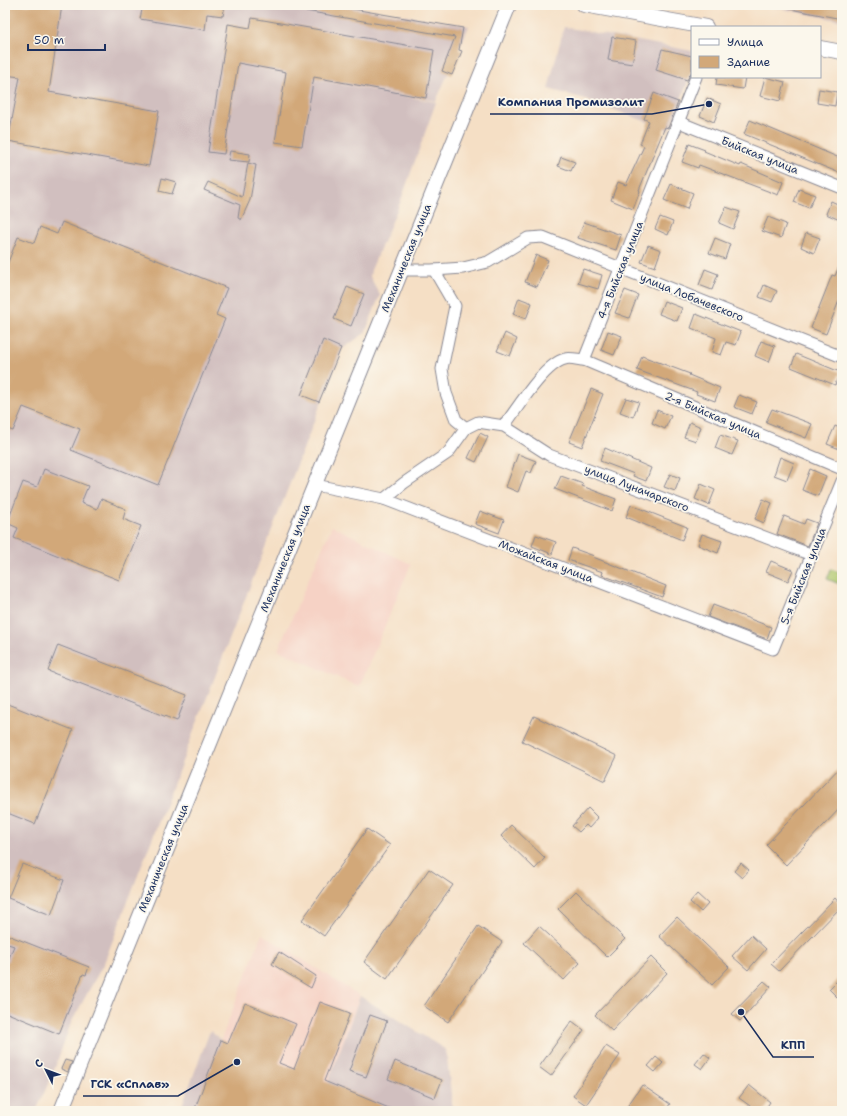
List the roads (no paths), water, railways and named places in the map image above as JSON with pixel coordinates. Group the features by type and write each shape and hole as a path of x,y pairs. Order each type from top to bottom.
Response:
{"street":[{"name":"Механическая улица","path":"61,1111 509,5"},
{"path":"584,5 700,26"},
{"path":"821,48 842,52"},
{"name":"4-я Бийская улица","path":"584,360 696,78"},
{"name":"Бийская улица","path":"679,122 842,188"},
{"name":"улица Лобачевского","path":"434,270 463,268 488,262 528,238 543,237 842,357"},
{"path":"384,499 404,483 448,453 466,428 456,420 446,393 442,369 455,306 434,270 402,270"},
{"path":"504,426 538,380 552,366 565,358 584,360"},
{"name":"2-я Бийская улица","path":"584,360 842,469"},
{"name":"улица Луначарского","path":"466,428 478,422 504,426 549,455 812,555"},
{"name":"5-я Бийская улица","path":"773,649 842,481"},
{"name":"Можайская улица","path":"314,485 384,499 773,649"}],"place":[{"name":"Компания Промизолит","path":"709,104"},
{"name":"КПП","path":"741,1012"},
{"name":"ГСК «Сплав»","path":"237,1062"}]}
